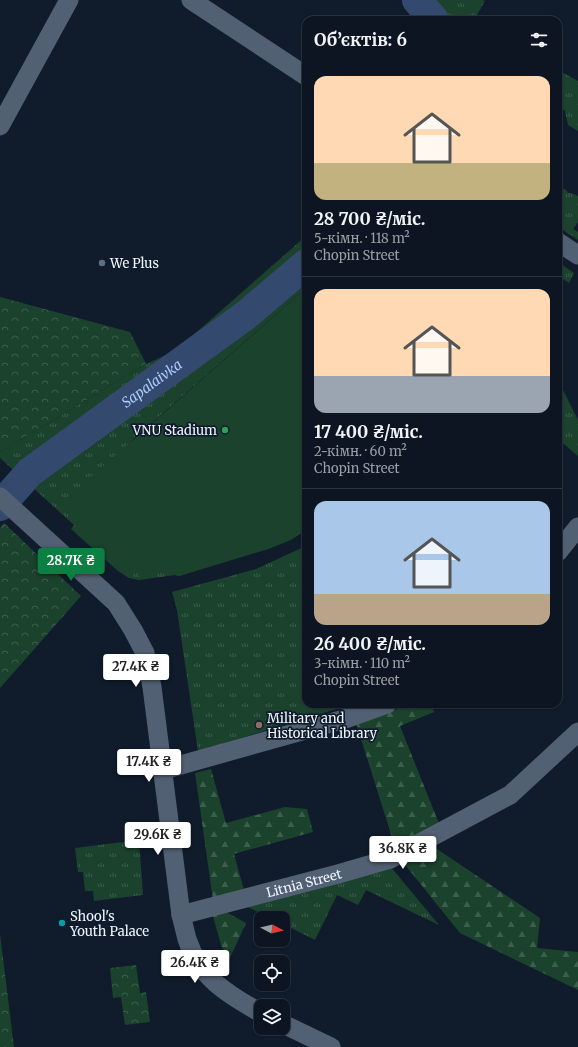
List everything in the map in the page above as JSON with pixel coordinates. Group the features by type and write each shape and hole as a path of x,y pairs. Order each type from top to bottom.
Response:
{"street":[{"path":"0,126 69,0"},
{"path":"191,0 302,73"},
{"path":"562,245 578,255"},
{"path":"0,497 48,539 116,603 145,653 152,687 181,915 187,940 196,958 208,975 228,994 254,1009"},
{"path":"562,547 578,527"},
{"path":"163,770 348,718 376,708"},
{"name":"Litnia Street","path":"181,915 390,859 510,795 578,732"},
{"path":"290,1027 331,1047"}],"green space":[{"path":"408,0 485,1 476,16 418,16"},
{"path":"562,72 578,81 578,131 568,125 565,111 562,109"},
{"path":"562,188 568,193 578,196 578,222 573,229 578,232 578,240 562,230"},
{"path":"302,240 302,292 130,442 271,548 179,576 175,575 139,580 129,578 118,571 71,529 74,525 0,458 0,452 146,364 175,351"},
{"path":"562,265 574,273 569,283 562,279"},
{"name":"VNU Stadium","path":"302,292 302,533 291,540 271,548 179,576 164,571 155,570 139,576 137,571 122,570 74,525 73,497 77,489"},
{"path":"0,297 130,332 146,364 0,452"},
{"path":"562,388 578,420 578,456 562,442"},
{"path":"4,523 81,596 0,688 0,528"},
{"path":"302,548 302,708 340,708 198,751 177,610 172,592 256,569"},
{"path":"402,708 432,708 434,712 400,726 440,826 396,850 356,723"},
{"path":"211,769 226,823 285,807 307,809 313,832 234,854 244,890 213,900 195,773"},
{"path":"139,840 143,895 94,901 93,891 85,891 83,872 78,872 75,848"},
{"path":"434,847 540,918 537,948 578,952 578,990 460,933 402,861"},
{"path":"390,866 439,925 366,890 358,905 337,895 315,940 290,928 290,911 256,911 244,905"},
{"path":"226,912 246,923 229,960 221,945 213,916"},
{"path":"0,934 14,1047 0,1047"},
{"path":"136,965 140,993 146,992 150,1022 125,1025 121,997 113,998 110,968"}],"waterway":[{"name":"Sapalaivka","path":"417,0 431,16"},
{"name":"Sapalaivka","path":"0,506 30,472 246,315 302,267"}],"place":[{"name":"We Plus","path":"102,263"},
{"name":"VNU Stadium","path":"225,430"},
{"name":"Military and Historical Library","path":"259,725"},
{"name":"Shool's Youth Palace","path":"62,923"}]}
